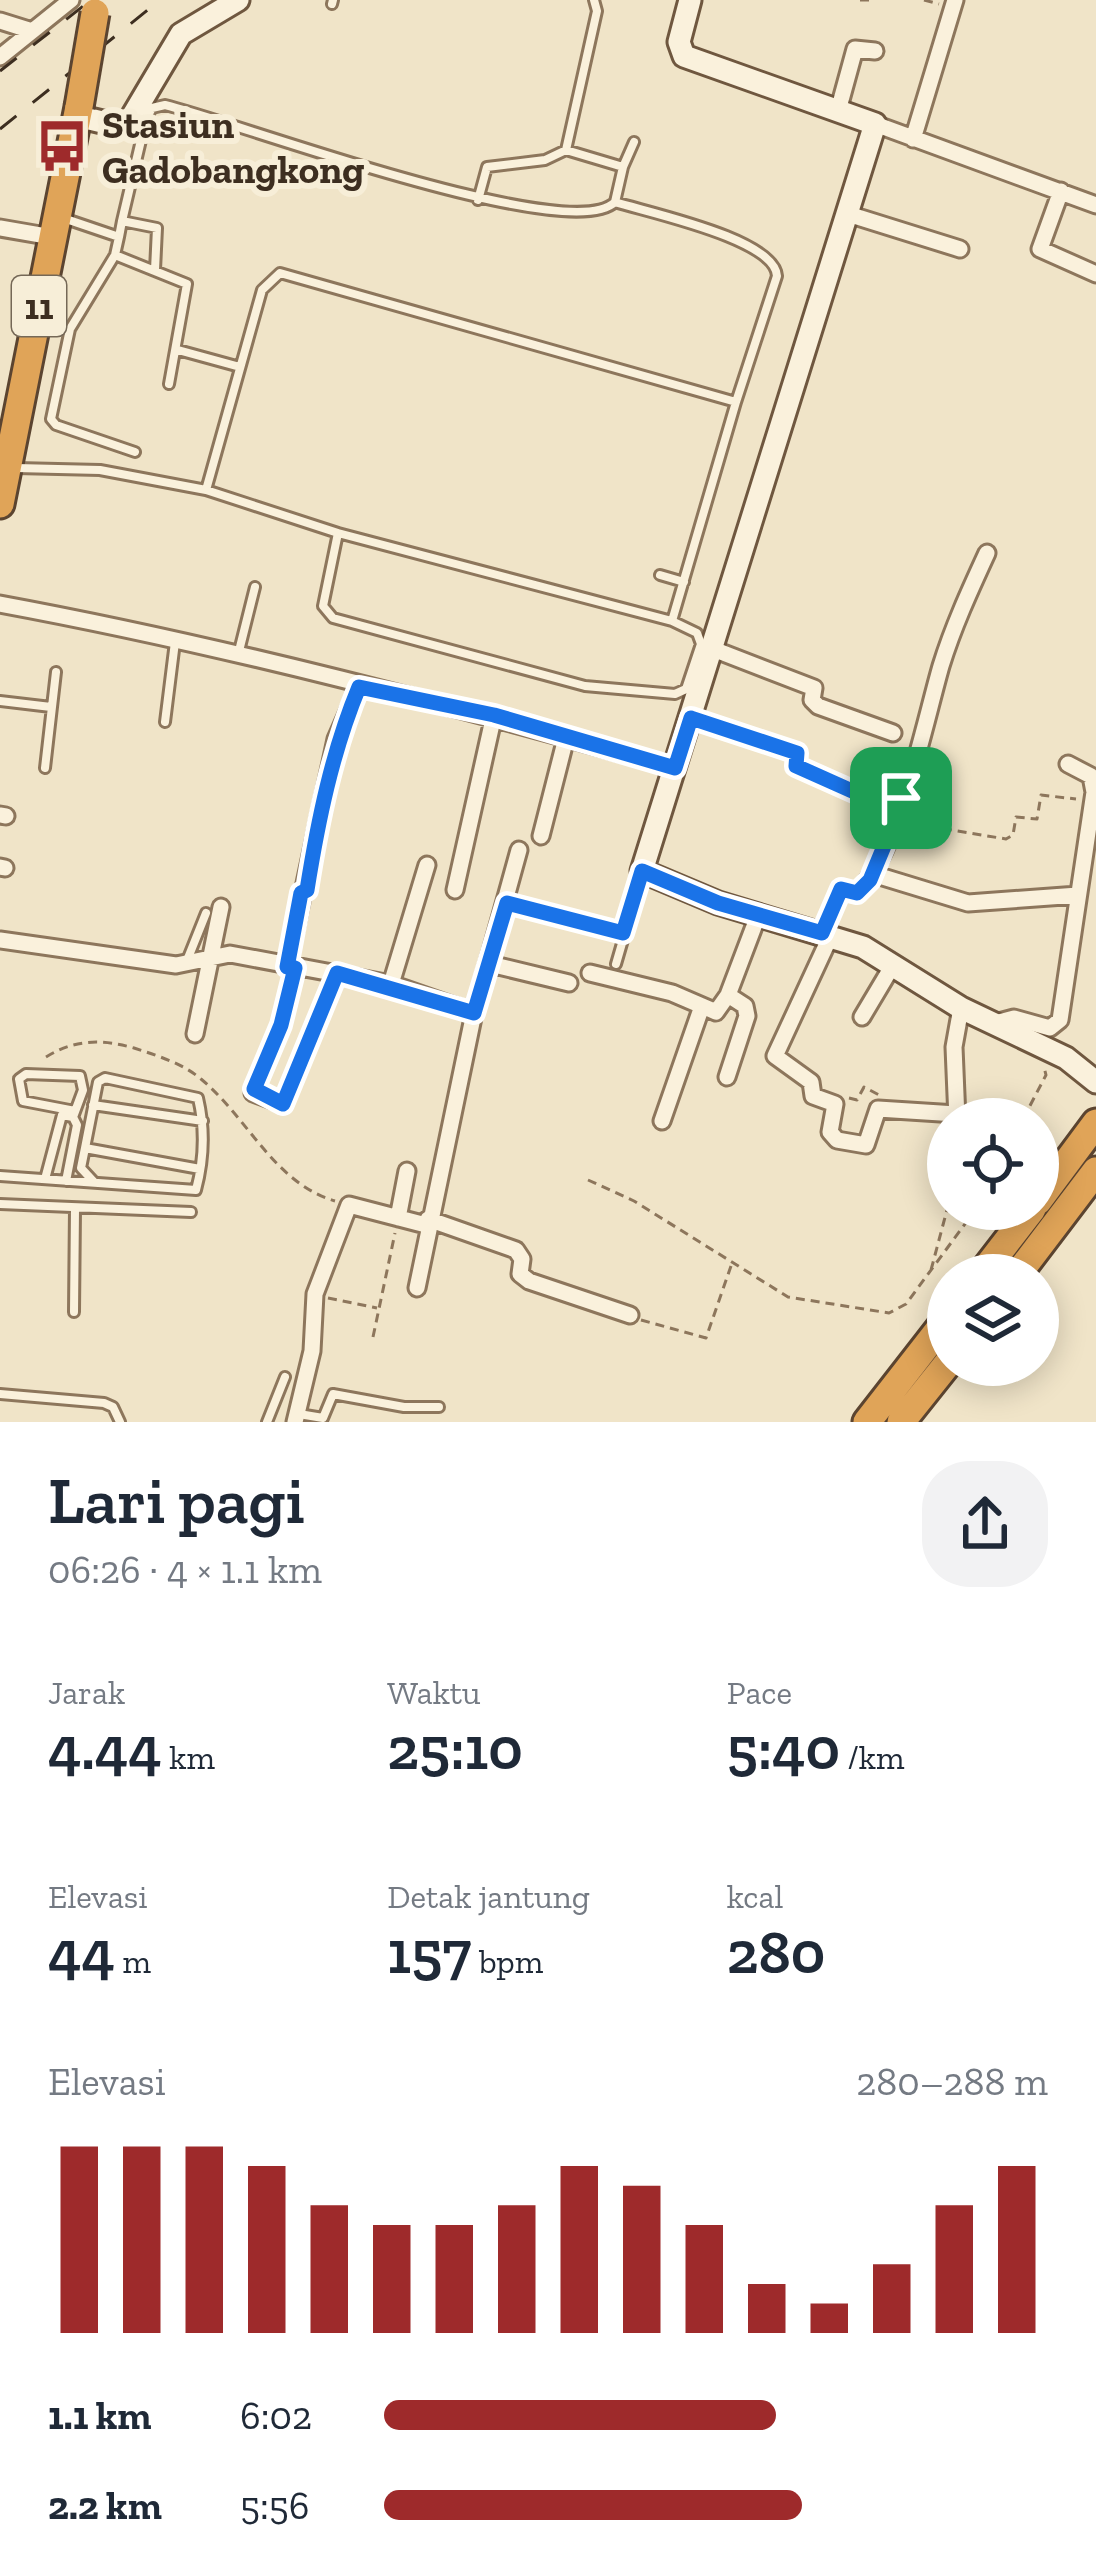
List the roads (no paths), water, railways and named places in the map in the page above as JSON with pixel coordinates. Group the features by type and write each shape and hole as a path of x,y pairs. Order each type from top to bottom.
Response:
{"highway":[{"name":"11","path":"0,504 78,112 88,4"},
{"path":"1059,1173 1096,1124"},
{"path":"1033,1254 1096,1171"},
{"path":"997,1254 1016,1230"},
{"path":"867,1422 927,1345"},
{"path":"901,1422 930,1386"}],"street":[{"path":"78,112 119,126 130,120 181,34 238,0"},
{"path":"690,0 679,42 684,56 1096,205"},
{"path":"913,139 955,0"},
{"path":"0,57 32,31 88,4"},
{"path":"0,21 32,31"},
{"path":"838,111 855,50 874,51"},
{"path":"507,903 625,933 874,124"},
{"path":"1061,191 1040,249 1096,274"},
{"path":"848,214 960,249"},
{"path":"0,228 55,227"},
{"path":"927,1113 878,1109 866,1145 832,1138 837,1107 813,1096 812,1082 790,1071 774,1054 841,889 857,893 873,874 943,662 987,553"},
{"path":"0,604 494,715 675,768"},
{"path":"712,649 799,678 814,688 812,700 818,706 893,733"},
{"path":"337,973 283,1104 254,1093 281,1025 301,893 307,890 336,739 359,687"},
{"path":"455,890 494,715"},
{"path":"691,718 760,741"},
{"path":"541,836 566,737"},
{"path":"999,1022 1005,1017 1050,1028 1058,1024 1093,801 1091,776 1067,764"},
{"path":"416,1288 474,1013 519,850"},
{"path":"391,985 427,865"},
{"path":"642,871 758,916 826,934 1066,1058 1096,1082"},
{"path":"873,874 968,903 1078,895"},
{"path":"195,1034 214,910"},
{"path":"590,974 672,993 701,1010 716,1012 728,995 758,916"},
{"path":"0,940 185,964 230,954 391,985 474,1013"},
{"path":"490,964 568,982"},
{"path":"862,1017 892,965"},
{"path":"727,1077 747,1016 745,1006 728,995"},
{"path":"956,1098 954,1047 962,1008"},
{"path":"662,1121 701,1010"},
{"path":"398,1218 407,1171"},
{"path":"297,1418 312,1351 315,1294 349,1204 516,1250 522,1259 520,1274 530,1281 630,1315"}],"lane":[{"path":"566,150 597,10 595,0"},
{"path":"134,452 56,425 51,418 70,329 115,255 152,108 165,105 478,200 596,214 615,202 634,142"},
{"path":"478,200 487,167 544,160 566,150 623,167"},
{"path":"615,202 727,237 768,253 776,263 777,276 672,621"},
{"path":"122,221 161,233 155,270"},
{"path":"55,227 118,237"},
{"path":"115,255 183,280 189,290 170,384"},
{"path":"206,490 262,290 280,273 736,402"},
{"path":"178,350 240,368"},
{"path":"7,467 100,470 206,490 338,532 672,621 697,633 701,644 686,689 675,694 585,686 333,618 323,606 338,532"},
{"path":"660,575 684,582"},
{"path":"237,657 255,587"},
{"path":"165,722 175,640"},
{"path":"45,768 56,672"},
{"path":"0,701 51,707"},
{"path":"301,893 305,874"},
{"path":"486,899 507,903"},
{"path":"185,964 214,910"},
{"path":"616,964 625,933"},
{"path":"65,1181 74,1114 83,1090 80,1076 19,1079 23,1100 74,1114"},
{"path":"0,1176 190,1192 196,1190 203,1121 198,1098 105,1078 98,1082 81,1168 97,1184"},
{"path":"94,1105 203,1121"},
{"path":"45,1180 56,1119 74,1114"},
{"path":"85,1148 200,1169"},
{"path":"0,1204 191,1212"},
{"path":"74,1312 75,1209"},
{"path":"267,1422 285,1377"},
{"path":"0,1394 104,1403 113,1406 120,1422"},
{"path":"297,1418 323,1418 333,1394 415,1408 439,1407"}],"railway":[{"path":"0,71 91,0"},
{"path":"0,129 160,0"}],"place":[{"name":"Stasiun Gadobangkong","path":"62,146"}]}
